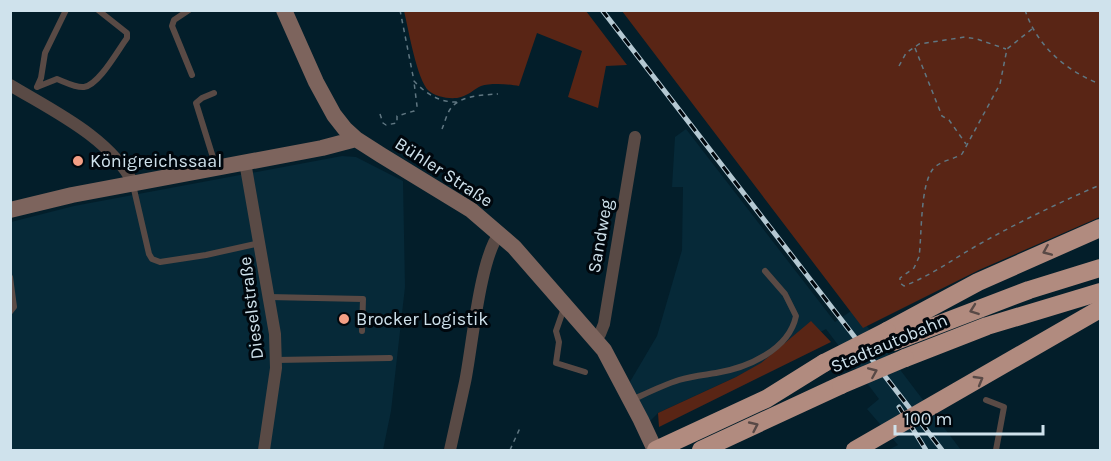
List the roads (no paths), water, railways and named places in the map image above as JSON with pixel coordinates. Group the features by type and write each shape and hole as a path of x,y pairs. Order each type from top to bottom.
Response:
{"highway":[{"path":"890,336 978,282 1101,228"},
{"name":"Stadtautobahn","path":"655,450 766,399 890,336 1101,268"},
{"name":"Stadtautobahn","path":"701,450 905,358 987,326 1054,304 1101,292"},
{"path":"855,450 1101,309"}],"main road":[{"name":"Bühler Straße","path":"284,10 328,105 339,122 356,139 471,210 514,247 604,350 655,450"},
{"path":"10,210 133,183 322,148 356,139"}],"street":[{"path":"10,85 34,93 84,130 113,155 133,183"},
{"name":"Sandweg","path":"595,339 604,324 635,137"},
{"name":"Dieselstraße","path":"245,162 261,243 275,334 276,360 264,450"},
{"path":"450,450 485,270 493,241 500,234"}],"lane":[{"path":"34,93 41,78 45,53 66,10"},
{"path":"34,93 57,79 81,88 91,86 98,78 127,38 127,33 98,10"},
{"path":"189,10 174,20 172,26 192,75"},
{"path":"214,93 196,103 216,168"},
{"path":"133,183 152,259 160,262 195,257 261,243"},
{"path":"631,401 677,380 742,366 758,359 777,346 790,331 796,316 785,294 765,272"},
{"path":"10,277 14,307 10,312"},
{"path":"269,297 363,299 362,330"},
{"path":"566,305 556,331 560,342 556,363 585,372"},
{"path":"276,360 390,358"},
{"path":"986,400 1004,407 996,450"}],"railway":[{"path":"602,10 942,450"},
{"path":"899,407 926,450"}],"place":[{"name":"Königreichssaal","path":"78,161"},
{"name":"Brocker Logistik","path":"344,319"}]}
